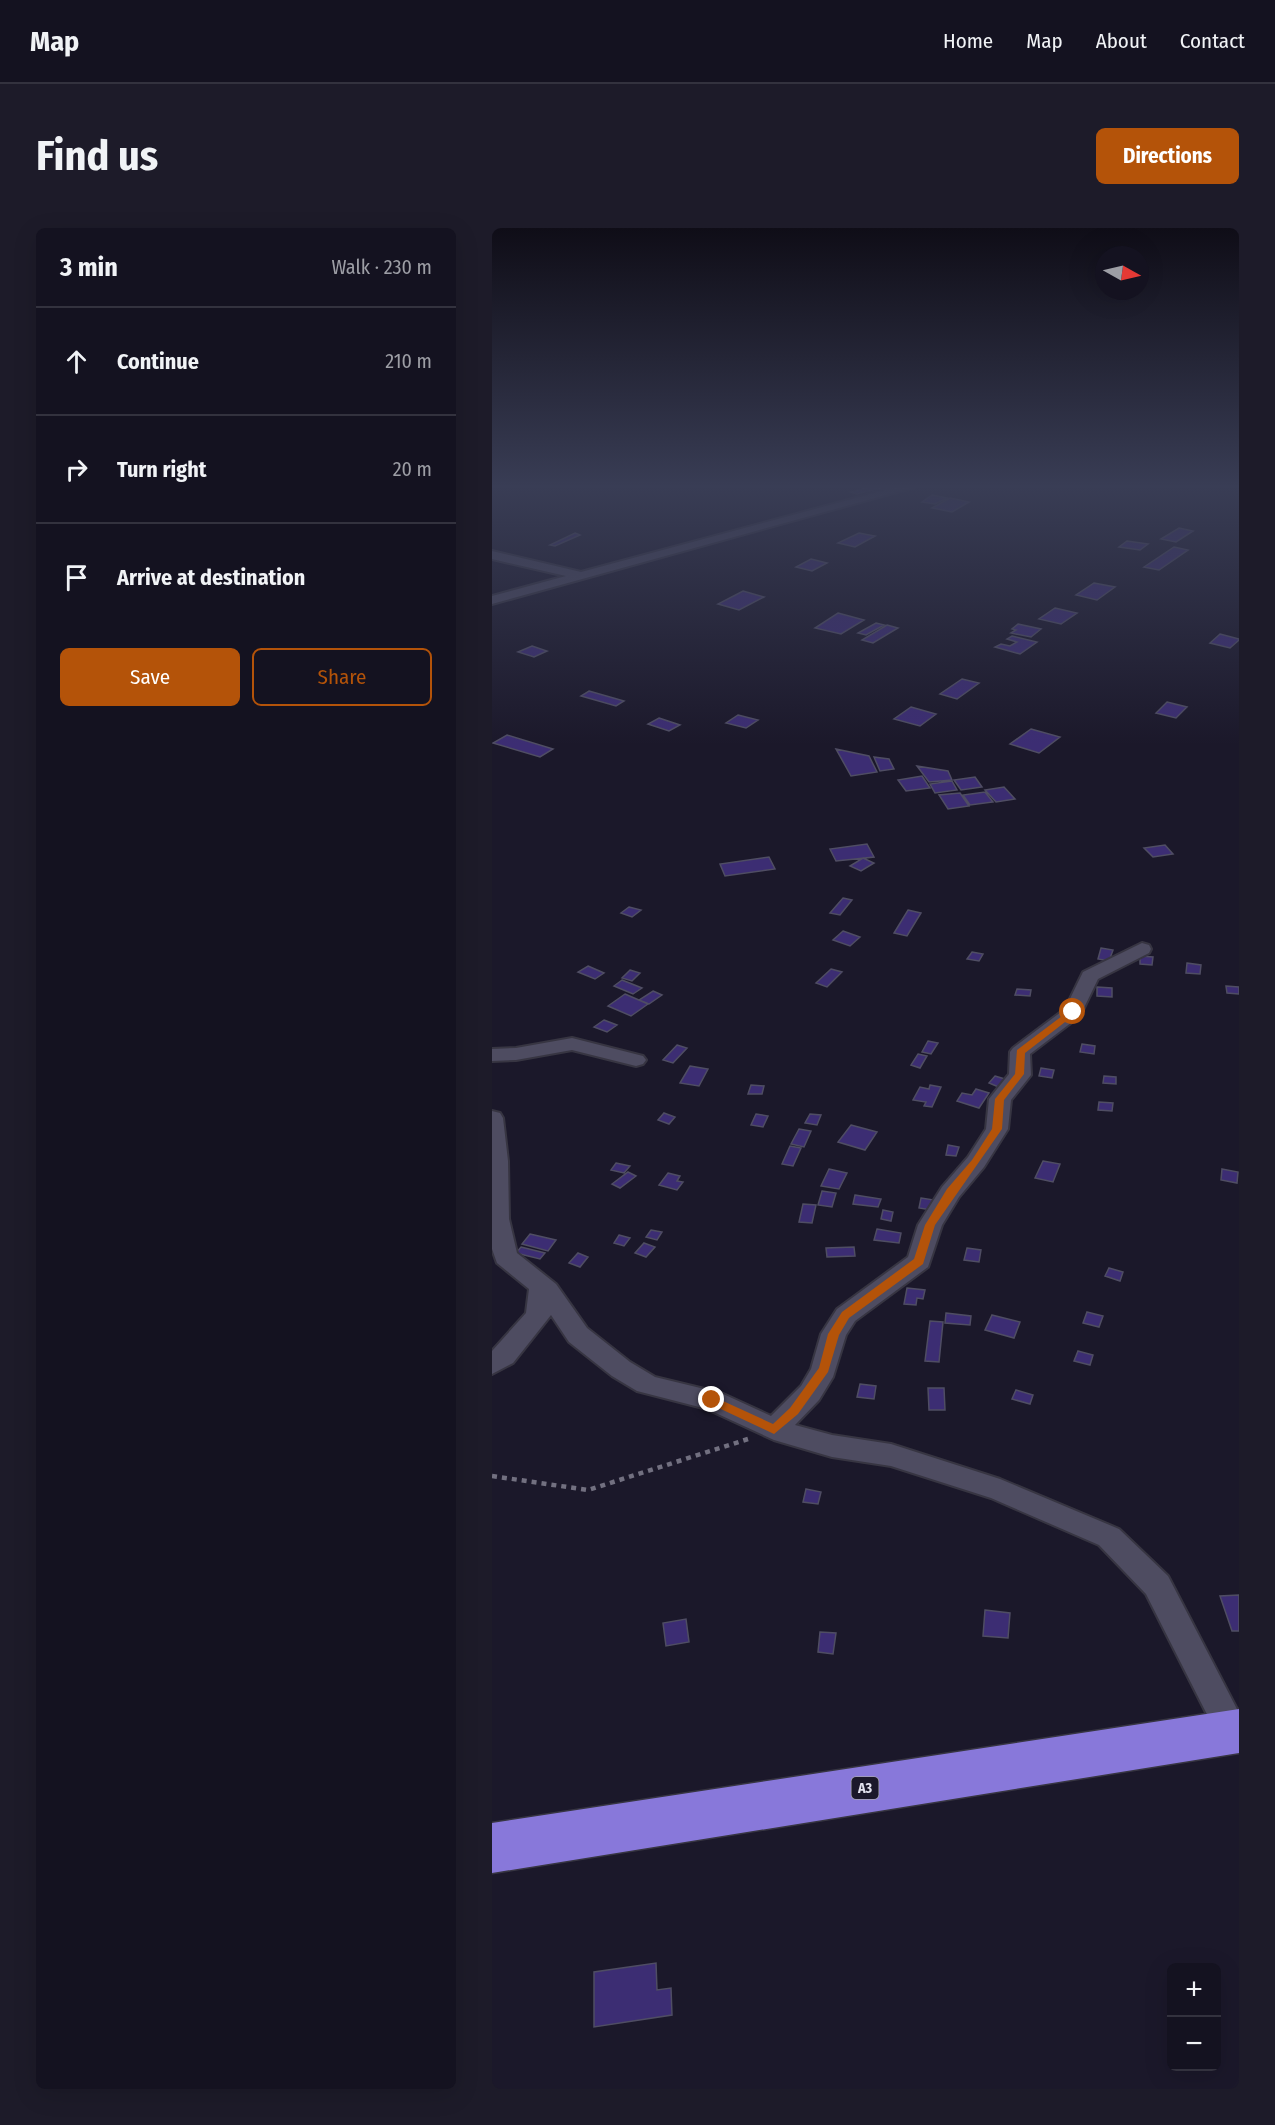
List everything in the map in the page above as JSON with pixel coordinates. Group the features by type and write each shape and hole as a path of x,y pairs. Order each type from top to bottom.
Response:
{"highway":[{"name":"A3","path":"492,1848 1235,1731"}],"street":[{"path":"564,572 582,576"},
{"path":"492,600 597,572"},
{"path":"774,1430 794,1411 824,1370 834,1334 846,1315 919,1261 930,1225 950,1192 976,1162 997,1129 1000,1099 1020,1074 1020,1052 1073,1012 1090,976 1142,950"},
{"path":"492,1055 516,1054 572,1044 636,1060"},
{"path":"492,1118 497,1161 497,1220 506,1257 542,1285 578,1335 621,1369 646,1384 687,1396 712,1400 774,1430 832,1446 891,1455 1000,1490 1109,1537 1157,1585 1235,1731"},
{"path":"492,1364 504,1356 538,1316 542,1285"}],"path":[{"path":"492,1476 588,1490 774,1430"}],"building":[{"path":"1094,583 1115,587 1097,600 1076,595"},
{"path":"743,591 764,597 739,610 718,604"},
{"path":"1055,608 1077,613 1061,624 1039,619"},
{"path":"838,613 864,620 841,634 815,628"},
{"path":"876,623 884,625 866,635 858,633"},
{"path":"1018,624 1041,629 1031,637 1011,633 1016,630 1012,629"},
{"path":"887,625 898,628 873,643 862,640"},
{"path":"1220,634 1239,640 1230,648 1210,643"},
{"path":"1012,636 1037,642 1020,654 995,647 1001,644 1010,646 1017,642 1007,639"},
{"path":"532,646 547,651 534,657 518,652"},
{"path":"962,679 979,683 957,699 940,694"},
{"path":"589,691 624,701 616,706 581,696"},
{"path":"1167,702 1187,707 1176,718 1156,713"},
{"path":"911,707 936,714 920,726 894,719"},
{"path":"738,715 758,720 746,728 726,723"},
{"path":"659,718 680,725 669,731 648,724"},
{"path":"1031,729 1060,737 1039,753 1010,744"},
{"path":"507,735 553,749 540,757 493,743"},
{"path":"836,749 869,756 877,772 851,776"},
{"path":"874,757 889,759 894,769 880,771"},
{"path":"917,766 948,771 952,780 929,782"},
{"path":"922,776 930,788 906,791 898,780"},
{"path":"975,777 982,787 961,790 954,780"},
{"path":"952,781 957,790 935,793 930,784"},
{"path":"1004,787 1015,799 996,802 985,790"},
{"path":"985,792 993,802 970,805 963,795"},
{"path":"960,793 969,806 948,809 939,795"},
{"path":"867,844 874,857 836,861 830,849"},
{"path":"1165,845 1173,854 1153,857 1144,848"},
{"path":"769,857 775,869 725,876 720,864"},
{"path":"863,858 874,863 861,871 850,866"},
{"path":"843,898 852,900 840,915 830,913"},
{"path":"629,907 641,910 632,917 621,913"},
{"path":"908,910 921,913 907,936 894,933"},
{"path":"843,931 860,937 850,946 833,940"},
{"path":"1101,948 1113,950 1109,961 1098,959"},
{"path":"972,952 983,954 979,961 967,959"},
{"path":"1140,956 1153,957 1152,965 1140,964"},
{"path":"1187,963 1201,965 1200,974 1186,973"},
{"path":"588,966 604,973 595,979 578,972"},
{"path":"831,969 842,972 827,987 816,983"},
{"path":"630,970 640,973 632,981 622,978"},
{"path":"622,980 642,988 633,994 614,986"},
{"path":"1226,986 1239,987 1239,994 1227,993"},
{"path":"1097,987 1112,988 1112,997 1097,996"},
{"path":"1017,989 1031,990 1030,996 1015,995"},
{"path":"653,991 662,995 649,1004 639,1000"},
{"path":"625,994 648,1004 631,1016 608,1006"},
{"path":"604,1020 617,1025 607,1032 594,1027"},
{"path":"928,1041 938,1043 931,1054 922,1052"},
{"path":"1082,1044 1095,1046 1094,1054 1080,1052"},
{"path":"677,1045 687,1048 673,1063 663,1060"},
{"path":"918,1054 927,1056 920,1068 911,1065"},
{"path":"690,1066 708,1069 699,1086 680,1083"},
{"path":"1041,1068 1054,1070 1052,1078 1039,1076"},
{"path":"995,1076 1008,1080 1001,1088 989,1083"},
{"path":"1104,1076 1116,1077 1116,1084 1103,1083"},
{"path":"751,1085 764,1086 762,1094 748,1094"},
{"path":"930,1085 941,1087 932,1107 924,1106 926,1102 913,1100 920,1087 929,1089"},
{"path":"976,1089 989,1093 979,1108 957,1101 962,1093 972,1095"},
{"path":"1099,1102 1113,1103 1112,1111 1098,1110"},
{"path":"664,1113 675,1117 669,1124 658,1120"},
{"path":"756,1114 768,1116 763,1127 751,1125"},
{"path":"810,1114 821,1115 817,1125 805,1123"},
{"path":"851,1125 877,1132 865,1150 838,1142"},
{"path":"799,1129 811,1131 804,1147 791,1144"},
{"path":"948,1145 959,1147 956,1156 946,1155"},
{"path":"790,1146 801,1148 793,1166 782,1164"},
{"path":"1043,1161 1060,1164 1053,1182 1035,1178"},
{"path":"616,1163 630,1166 624,1173 611,1170"},
{"path":"829,1169 847,1173 839,1189 821,1186"},
{"path":"1222,1169 1238,1172 1237,1183 1221,1180"},
{"path":"628,1172 636,1176 620,1188 612,1184"},
{"path":"668,1173 680,1176 677,1181 683,1182 677,1190 659,1185"},
{"path":"822,1191 836,1193 832,1207 818,1205"},
{"path":"855,1195 881,1199 878,1207 853,1204"},
{"path":"921,1198 934,1200 931,1210 919,1208"},
{"path":"803,1204 816,1205 812,1223 799,1222"},
{"path":"883,1210 893,1212 891,1221 881,1219"},
{"path":"877,1229 901,1233 899,1243 874,1240"},
{"path":"651,1230 662,1232 657,1240 646,1237"},
{"path":"530,1234 556,1240 548,1251 522,1244"},
{"path":"619,1235 630,1238 624,1246 614,1243"},
{"path":"644,1243 655,1247 646,1257 635,1253"},
{"path":"521,1247 545,1253 540,1259 516,1253"},
{"path":"854,1247 855,1256 827,1257 826,1248"},
{"path":"967,1248 981,1250 979,1262 964,1260"},
{"path":"578,1253 588,1257 580,1267 569,1263"},
{"path":"1109,1268 1123,1272 1120,1281 1105,1276"},
{"path":"907,1288 925,1290 923,1299 917,1298 916,1305 904,1304"},
{"path":"1087,1312 1103,1316 1099,1327 1083,1323"},
{"path":"946,1313 971,1316 970,1325 945,1323"},
{"path":"992,1315 1020,1322 1014,1338 985,1330"},
{"path":"930,1321 943,1322 939,1362 925,1361"},
{"path":"1078,1351 1093,1355 1090,1365 1074,1361"},
{"path":"860,1384 876,1386 874,1399 857,1397"},
{"path":"928,1388 944,1388 945,1410 929,1410"},
{"path":"1016,1390 1033,1395 1030,1404 1012,1399"},
{"path":"806,1489 821,1492 818,1504 803,1502"},
{"path":"1239,1595 1239,1631 1232,1631 1220,1596"},
{"path":"985,1610 1010,1613 1008,1638 983,1636"},
{"path":"686,1619 689,1642 666,1646 663,1623"},
{"path":"820,1632 836,1633 833,1654 818,1652"},
{"path":"656,1963 657,1990 671,1988 672,2015 594,2027 594,1972"}],"route":[{"path":"712,1400 774,1430 794,1411 810,1393 824,1370 834,1334 846,1315 919,1261 930,1225 950,1192 976,1162 997,1129 1000,1099 1020,1074 1020,1052 1073,1012"}]}
